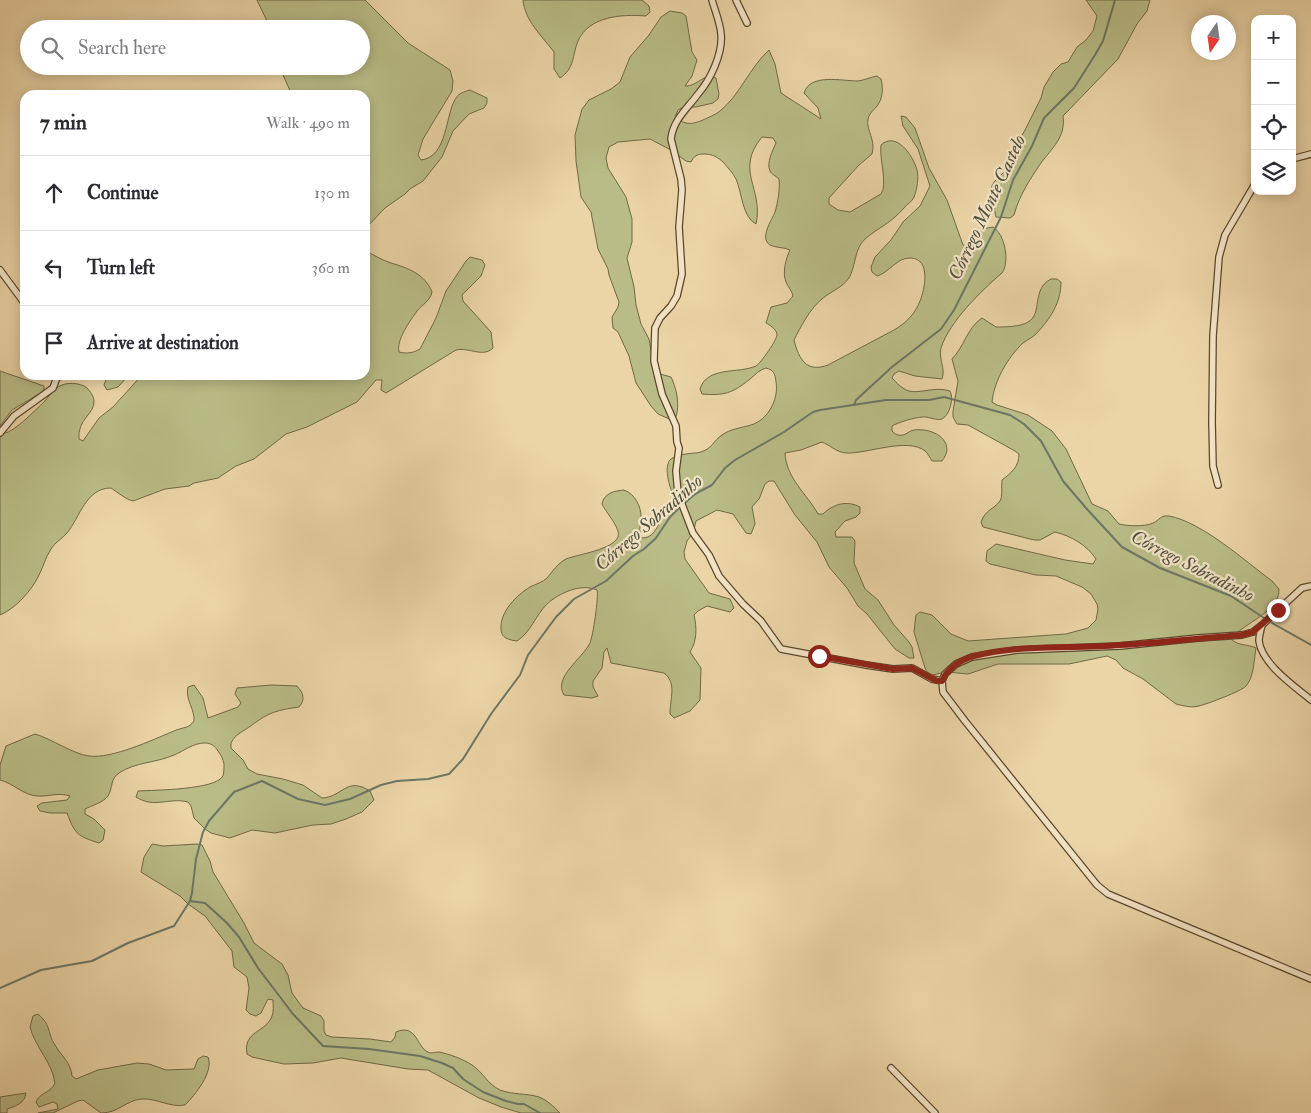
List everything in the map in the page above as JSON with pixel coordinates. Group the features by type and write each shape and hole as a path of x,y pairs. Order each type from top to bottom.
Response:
{"street":[{"path":"712,0 721,32 718,54 709,79 699,94 679,116 671,134 682,190 679,218 682,274 677,296 660,318 654,334 654,367 664,399 676,426 679,448 676,482 681,505 692,533 709,554 719,576 743,604 762,621 781,649 893,669 907,667 942,681"},
{"path":"736,0 747,23"},
{"path":"1296,158 1311,154"},
{"path":"1218,485 1214,474 1212,435 1213,336 1219,257 1225,235 1251,191"},
{"path":"0,270 20,297"},
{"path":"0,433 14,416 53,388 56,380"},
{"path":"1311,586 1302,588 1253,632 1242,635 1120,646 1017,650 977,656 951,668 942,681 943,692 1095,884 1108,894 1311,979"},
{"path":"1262,625 1259,640 1267,658 1280,676 1311,700"},
{"path":"891,1068 935,1113"}],"green space":[{"path":"257,0 365,0 408,43 450,70 453,81 452,91 423,139 418,155 421,160 430,157 441,143 452,105 459,95 470,90 487,98 487,103 484,108 469,114 453,131 442,157 423,181 385,208 370,224 370,90 290,90 283,75 370,75 370,20 267,20"},
{"path":"523,0 642,0 649,6 650,12 646,16 607,18 590,26 578,41 571,66 560,78 554,69 554,52 539,34 527,15"},
{"path":"1086,0 1150,0 1147,11 1137,24 1118,59 1063,116 1060,136 1029,181 1014,215 1010,218 996,217 991,193 994,182 1006,170 1041,98 1044,87 1053,72 1061,64 1068,62 1077,47 1093,31 1097,16"},
{"path":"670,11 682,13 686,16 692,52 697,60 692,76 685,86 689,86 704,78 712,77 716,78 719,94 718,99 713,103 696,107 684,107 678,110 675,117 679,120 685,123 695,123 720,111 769,50 775,64 781,93 821,119 818,108 804,93 807,87 813,83 820,80 858,81 877,76 881,79 881,97 868,119 868,127 873,144 872,154 859,165 829,198 829,204 838,210 850,212 881,194 884,178 881,145 887,141 898,143 903,147 915,164 918,180 913,199 894,218 861,243 849,278 818,303 799,330 794,340 801,359 809,366 821,367 828,365 894,330 910,318 920,301 925,282 922,263 906,258 877,276 872,272 871,267 875,257 891,240 903,222 920,206 930,186 918,149 903,126 901,116 906,117 915,128 929,168 947,200 963,245 968,246 978,233 993,227 1001,236 1006,255 1006,262 1002,273 967,307 945,338 940,352 943,371 942,379 915,376 899,371 892,378 902,387 913,392 939,389 950,391 952,398 951,406 942,419 922,417 906,420 892,426 892,431 898,435 903,435 912,430 924,430 940,436 946,444 947,450 942,461 932,461 925,451 918,447 908,446 843,453 822,442 801,450 785,453 786,462 793,478 818,514 823,514 840,504 860,507 860,513 856,517 845,521 835,532 836,537 852,537 855,541 854,563 865,589 878,600 894,625 909,642 914,658 909,658 895,649 867,614 858,606 847,588 829,567 817,542 795,515 774,481 769,481 765,484 759,499 752,507 755,524 751,534 746,533 733,514 717,510 696,521 693,533 687,541 684,552 685,559 709,593 730,599 734,608 730,612 707,606 694,615 696,634 690,652 701,668 700,700 690,711 674,718 670,714 672,686 668,677 664,673 611,663 607,648 604,652 602,668 593,681 593,687 598,696 592,698 564,695 562,682 565,675 590,643 593,633 597,590 577,588 558,596 547,604 526,633 517,641 508,639 501,632 501,622 506,610 520,594 545,579 566,559 602,548 615,541 618,537 617,529 602,504 607,495 624,490 631,494 637,501 640,509 642,538 646,538 654,532 663,517 677,501 672,492 667,474 668,463 671,459 701,452 711,446 725,433 751,425 762,419 771,408 776,395 775,375 766,368 759,371 738,388 722,394 702,394 700,389 709,377 724,372 749,368 758,364 777,337 775,330 766,323 771,307 787,303 793,296 784,274 790,250 770,245 766,238 767,229 775,212 779,192 779,179 771,173 769,168 770,157 776,143 773,138 762,137 754,149 750,160 756,200 756,224 751,221 745,210 735,177 724,163 715,156 699,154 691,162 686,161 650,139 618,142 609,147 606,158 608,168 626,197 632,219 632,242 627,258 636,305 641,324 649,339 652,356 660,374 671,377 675,387 678,405 674,421 658,414 651,406 636,383 629,356 618,332 613,328 612,317 619,302 608,269 598,249 591,212 581,197 576,161 575,135 582,109 589,100 611,89 620,82 630,57 649,35 661,17"},
{"path":"370,253 404,267 420,276 432,292 428,300 407,325 402,336 399,352 405,353 420,349 436,318 446,291 466,261 470,257 482,260 485,265 481,276 462,295 463,301 491,332 493,348 489,351 456,350 386,393 381,390 382,380 376,380 357,402 307,427 286,434 254,459 236,466 218,478 194,483 189,486 165,489 133,501 111,488 102,489 84,504 67,533 53,547 27,594 17,604 0,615 0,433 3,434 14,429 61,385 77,384 84,386 93,396 94,406 83,422 79,432 79,439 83,441 99,418 113,407 137,380 370,380"},
{"path":"1051,279 1057,279 1061,282 1057,304 1041,328 1023,343 1007,362 993,394 992,402 1028,415 1052,431 1066,449 1092,504 1108,511 1119,524 1131,526 1145,525 1166,516 1182,520 1223,543 1272,581 1279,589 1278,597 1274,604 1231,639 1237,643 1256,648 1249,682 1243,688 1209,703 1196,707 1176,704 1143,679 1123,668 1116,660 1107,656 1069,664 998,664 968,674 947,672 932,675 925,668 914,632 916,615 920,612 932,615 951,634 968,641 1066,634 1088,628 1096,620 1097,604 1091,594 1082,587 1056,576 1036,575 990,564 986,561 987,551 996,544 1065,560 1093,564 1096,559 1088,549 1078,542 1055,532 1040,540 1034,540 983,527 981,522 987,512 1000,501 1002,480 1016,466 1019,454 968,425 957,424 953,417 958,381 952,359 969,332 982,318 996,327 1025,324 1035,313 1041,289"},
{"path":"0,371 20,378 20,380 26,380 44,386 44,391 12,410 0,426"},
{"path":"106,380 124,380 118,387 107,390 104,385"},
{"path":"194,685 203,698 208,718 238,707 241,703 235,694 237,688 271,685 297,686 303,696 299,707 279,711 264,717 235,737 231,743 231,748 243,760 248,769 257,774 303,785 322,798 329,797 350,786 355,786 370,791 374,800 362,812 331,824 313,825 275,833 252,830 230,838 211,833 205,829 194,818 188,802 156,803 136,797 138,791 197,787 218,781 223,776 224,764 222,757 213,745 201,743 167,758 125,769 116,775 108,796 101,802 85,809 85,814 94,819 105,830 103,840 99,843 81,836 72,826 67,813 40,811 37,806 42,803 67,800 70,796 61,794 32,795 0,780 0,765 6,746 35,734 83,755 98,756 120,752 188,727 194,721 194,717 187,692 188,687"},
{"path":"152,844 163,846 202,845 213,872 254,943 282,964 288,975 292,993 303,1008 321,1016 324,1021 326,1035 391,1042 396,1032 408,1031 416,1037 424,1050 430,1053 439,1052 456,1057 476,1068 492,1085 500,1090 539,1097 560,1113 521,1113 501,1107 479,1098 428,1070 408,1069 341,1058 313,1063 284,1064 252,1057 247,1054 248,1040 269,1022 272,1016 273,1000 268,999 261,1013 256,1016 246,1010 249,988 247,977 234,967 232,951 205,916 180,896 141,872 144,857"},
{"path":"38,1014 45,1022 57,1049 68,1063 72,1076 76,1079 98,1070 137,1063 149,1064 166,1070 194,1069 198,1059 203,1056 208,1057 209,1063 206,1076 185,1105 180,1106 142,1099 113,1111 101,1113 83,1100 53,1113 38,1113 58,1109 57,1104 53,1102 39,1107 36,1102 55,1083 51,1068 30,1027 33,1016"},
{"path":"26,1093 20,1104 7,1109 7,1113 0,1113 0,1097"}],"waterway":[{"name":"Córrego Monte Castelo","path":"854,405 856,400 892,367 941,329 954,310 1001,217 1013,180 1032,146 1044,118 1074,88 1095,55 1103,41 1115,0"},
{"name":"Córrego Sobradinho","path":"0,988 41,970 92,961 128,943 174,926 190,901 196,859 203,832 209,821 234,792 262,781 298,799 325,805 350,799 381,785 397,781 428,779 449,774 463,759 491,714 520,675 528,655 556,617 574,599 606,581 633,556 644,549 656,538 670,517 679,508 695,494 712,485 725,468 735,460 784,432 813,412 886,400 929,400 944,397 1010,415 1024,424 1041,441 1063,481 1122,547 1160,568 1231,596 1267,620"},
{"name":"Córrego Sobradinho","path":"1272,623 1311,645"},
{"path":"190,901 205,903 227,923 293,1014 323,1046 369,1049 420,1056 453,1068 463,1079 483,1092 506,1101 524,1104 540,1113"}],"route":[{"path":"819,656 893,669 912,668 937,681 942,681 951,668 972,657 1017,650 1120,646 1242,635 1253,632 1278,610"}]}
